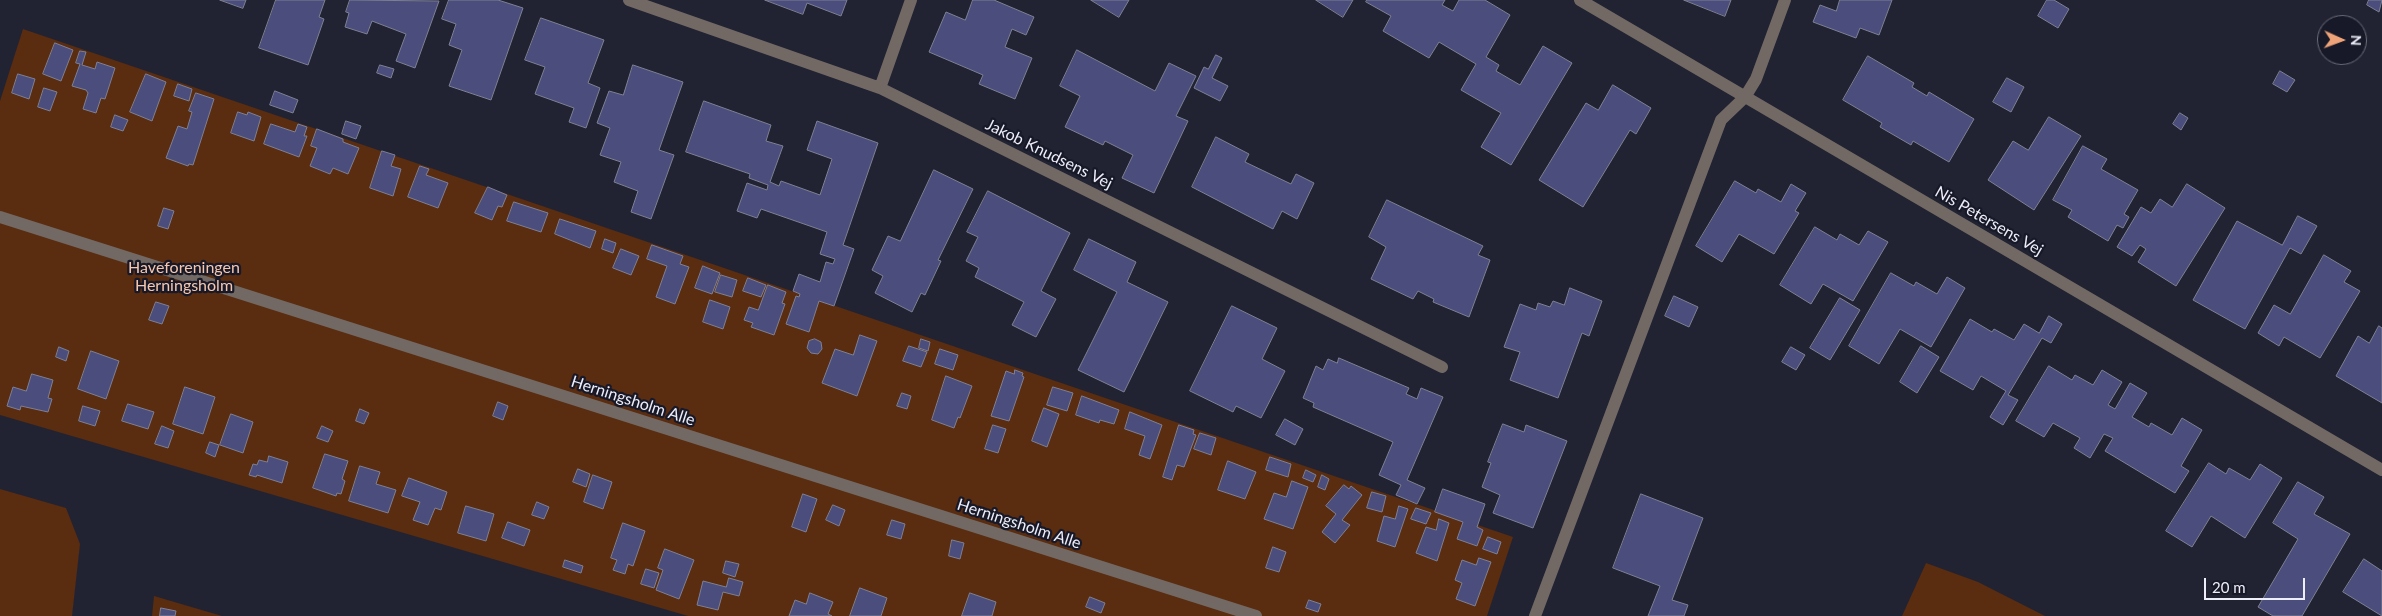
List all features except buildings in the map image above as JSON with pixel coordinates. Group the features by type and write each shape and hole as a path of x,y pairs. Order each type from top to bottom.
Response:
{"street":[{"name":"Jakob Knudsens Vej","path":"629,0 880,88 1442,367"},
{"path":"880,88 911,0"},
{"name":"Nis Petersens Vej","path":"1580,0 2382,470"},
{"path":"1535,616 1722,120 1745,97 1756,79 1786,0"},
{"name":"Herningsholm Alle","path":"0,217 1256,616"}],"green space":[{"name":"Haveforeningen Herningsholm","path":"23,29 1513,537 1487,616 688,616 0,415 0,101"},
{"path":"0,489 66,508 80,544 72,616 0,616"},
{"path":"1926,563 1978,582 2045,616 1902,616"},
{"path":"154,596 222,616 152,616"}]}
